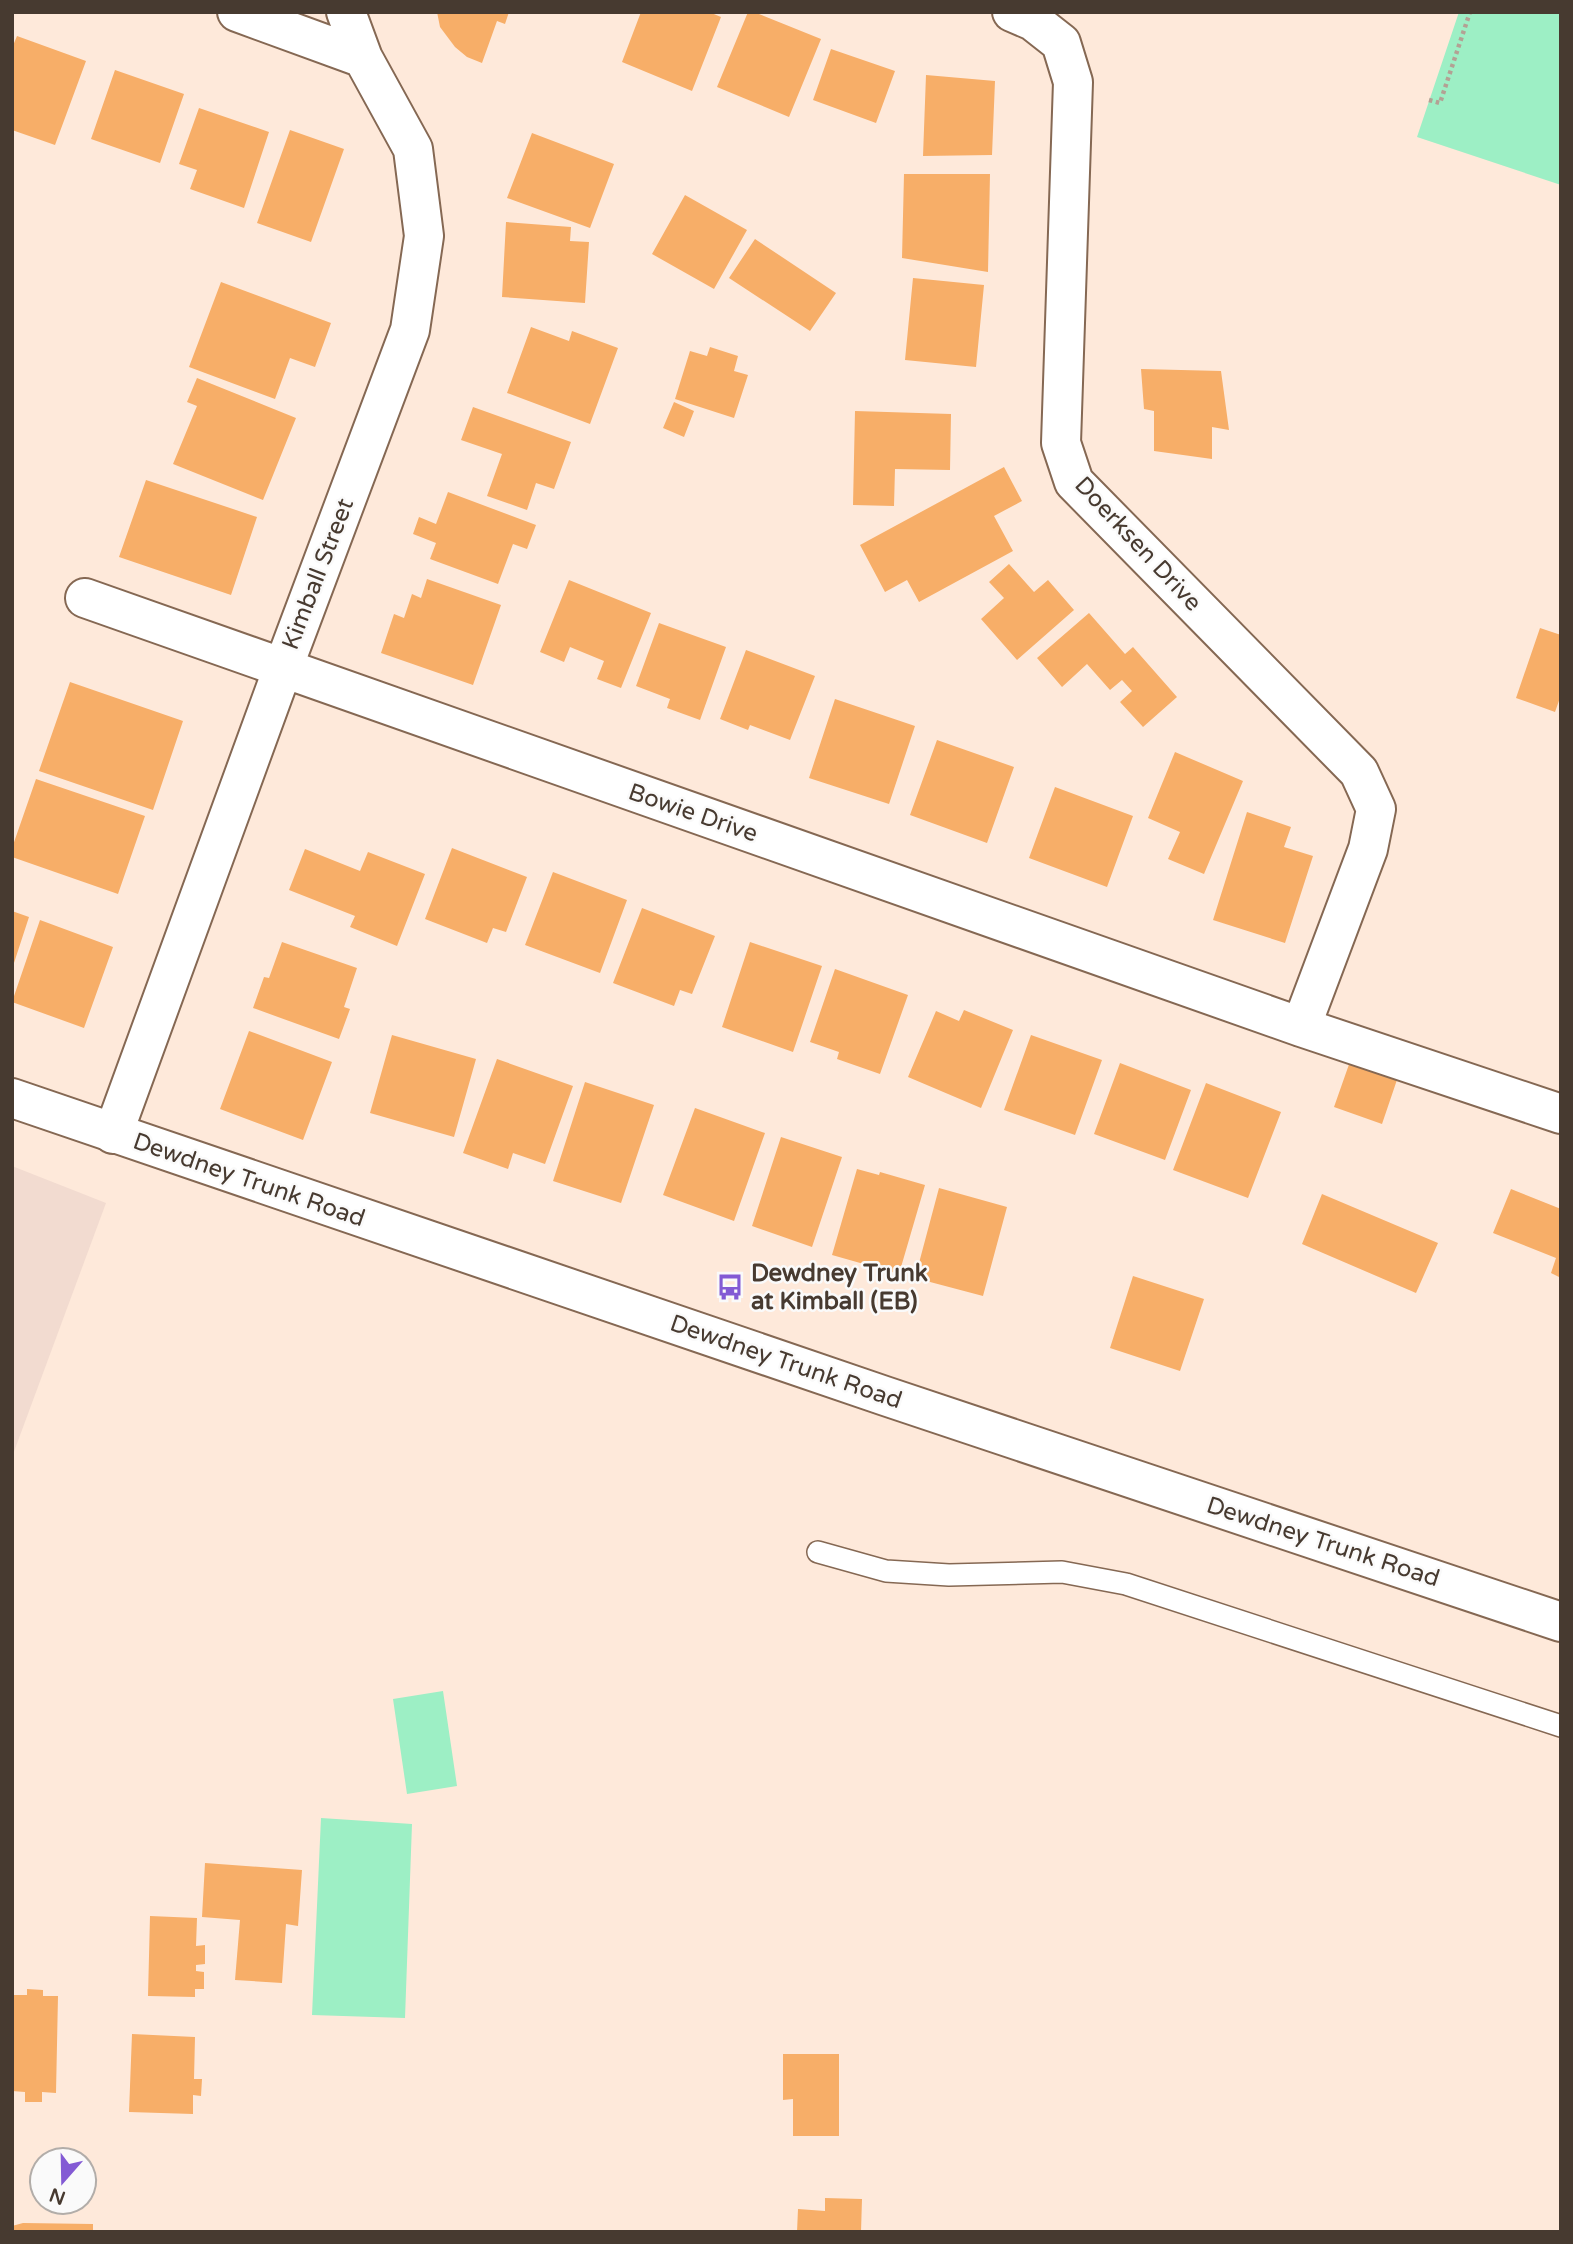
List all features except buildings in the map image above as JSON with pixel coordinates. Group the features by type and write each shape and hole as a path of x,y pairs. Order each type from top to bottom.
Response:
{"street":[{"path":"237,12 363,58"},
{"name":"Kimball Street","path":"113,1134 410,330 424,236 413,149 363,58 346,12"},
{"name":"Doerksen Drive","path":"1012,12 1033,21 1061,43 1073,82 1061,443 1074,482 1359,772 1376,809 1368,849 1301,1027"},
{"name":"Bowie Drive","path":"85,598 1301,1027 1561,1114"},
{"name":"Dewdney Trunk Road","path":"12,1098 898,1401 1561,1622"}],"lane":[{"path":"818,1552 886,1571 949,1575 1062,1572 1126,1584 1561,1726"}],"path":[{"path":"1429,100 1440,103 1471,12"}],"shaded area":[{"path":"12,1166 106,1203 12,1457"}],"green space":[{"path":"1459,12 1561,12 1561,185 1417,137"},
{"path":"443,1691 457,1786 407,1794 393,1699"},
{"path":"321,1818 412,1824 405,2018 312,2015"}],"place":[{"name":"Dewdney Trunk at Kimball (EB)","path":"730,1287"}]}
